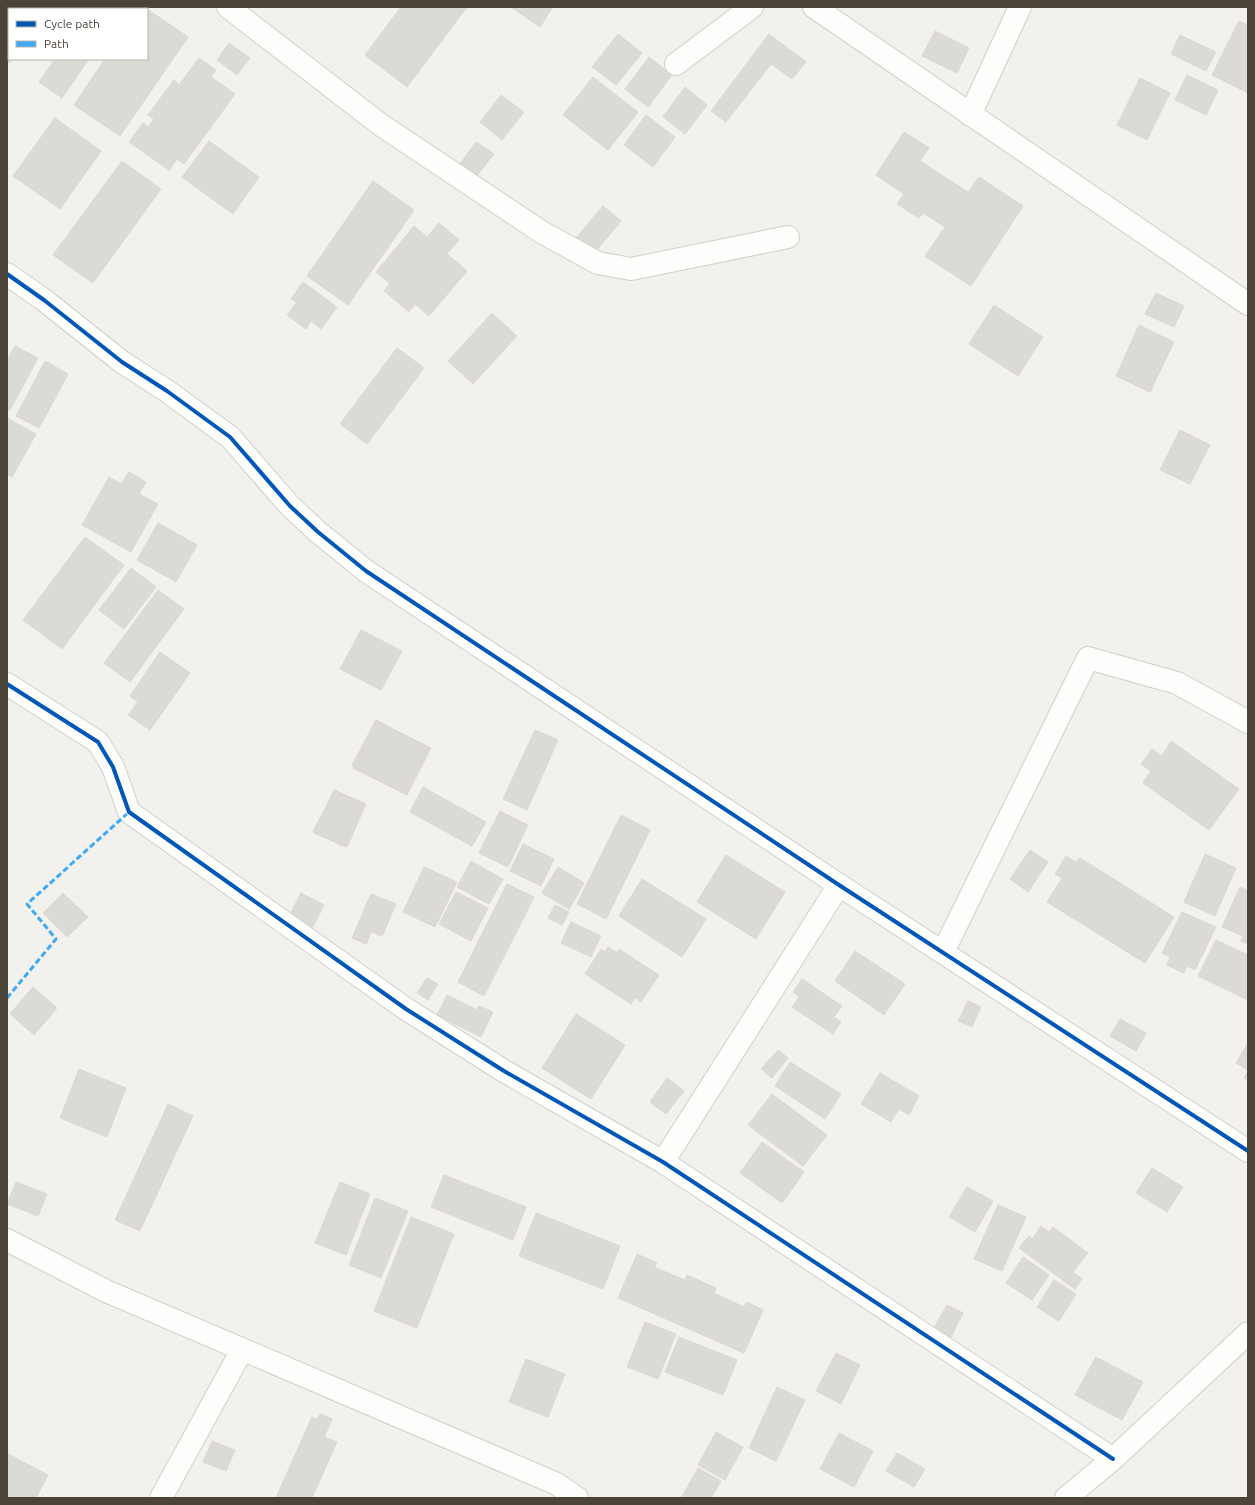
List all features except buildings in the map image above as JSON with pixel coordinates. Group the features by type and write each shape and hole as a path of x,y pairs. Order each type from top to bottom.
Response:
{"street":[{"path":"228,7 381,125 543,233 598,263 631,269 788,237"},
{"path":"676,64 752,7"},
{"path":"814,7 1248,304"},
{"path":"970,115 1020,7"},
{"path":"7,274 44,300 122,362 166,391 230,437 290,506 318,532 366,571 839,885 1248,1151"},
{"path":"942,952 1088,658 1177,683 1248,722"},
{"path":"7,684 98,742 113,767 129,812 406,1009 504,1071 663,1162 1112,1459"},
{"path":"663,1162 839,885"},
{"path":"7,1240 106,1291 557,1484 576,1498"},
{"path":"1066,1498 1112,1459 1248,1333"},
{"path":"161,1498 242,1350"}],"marked path":[{"path":"7,998 56,939 27,904 129,812"}],"cycle path":[{"path":"7,274 44,300 122,362 167,391 230,437 290,506 318,532 366,571 839,885 1248,1151"},
{"path":"7,684 98,742 113,767 129,812 406,1009 504,1071 663,1162 1113,1459"}]}
